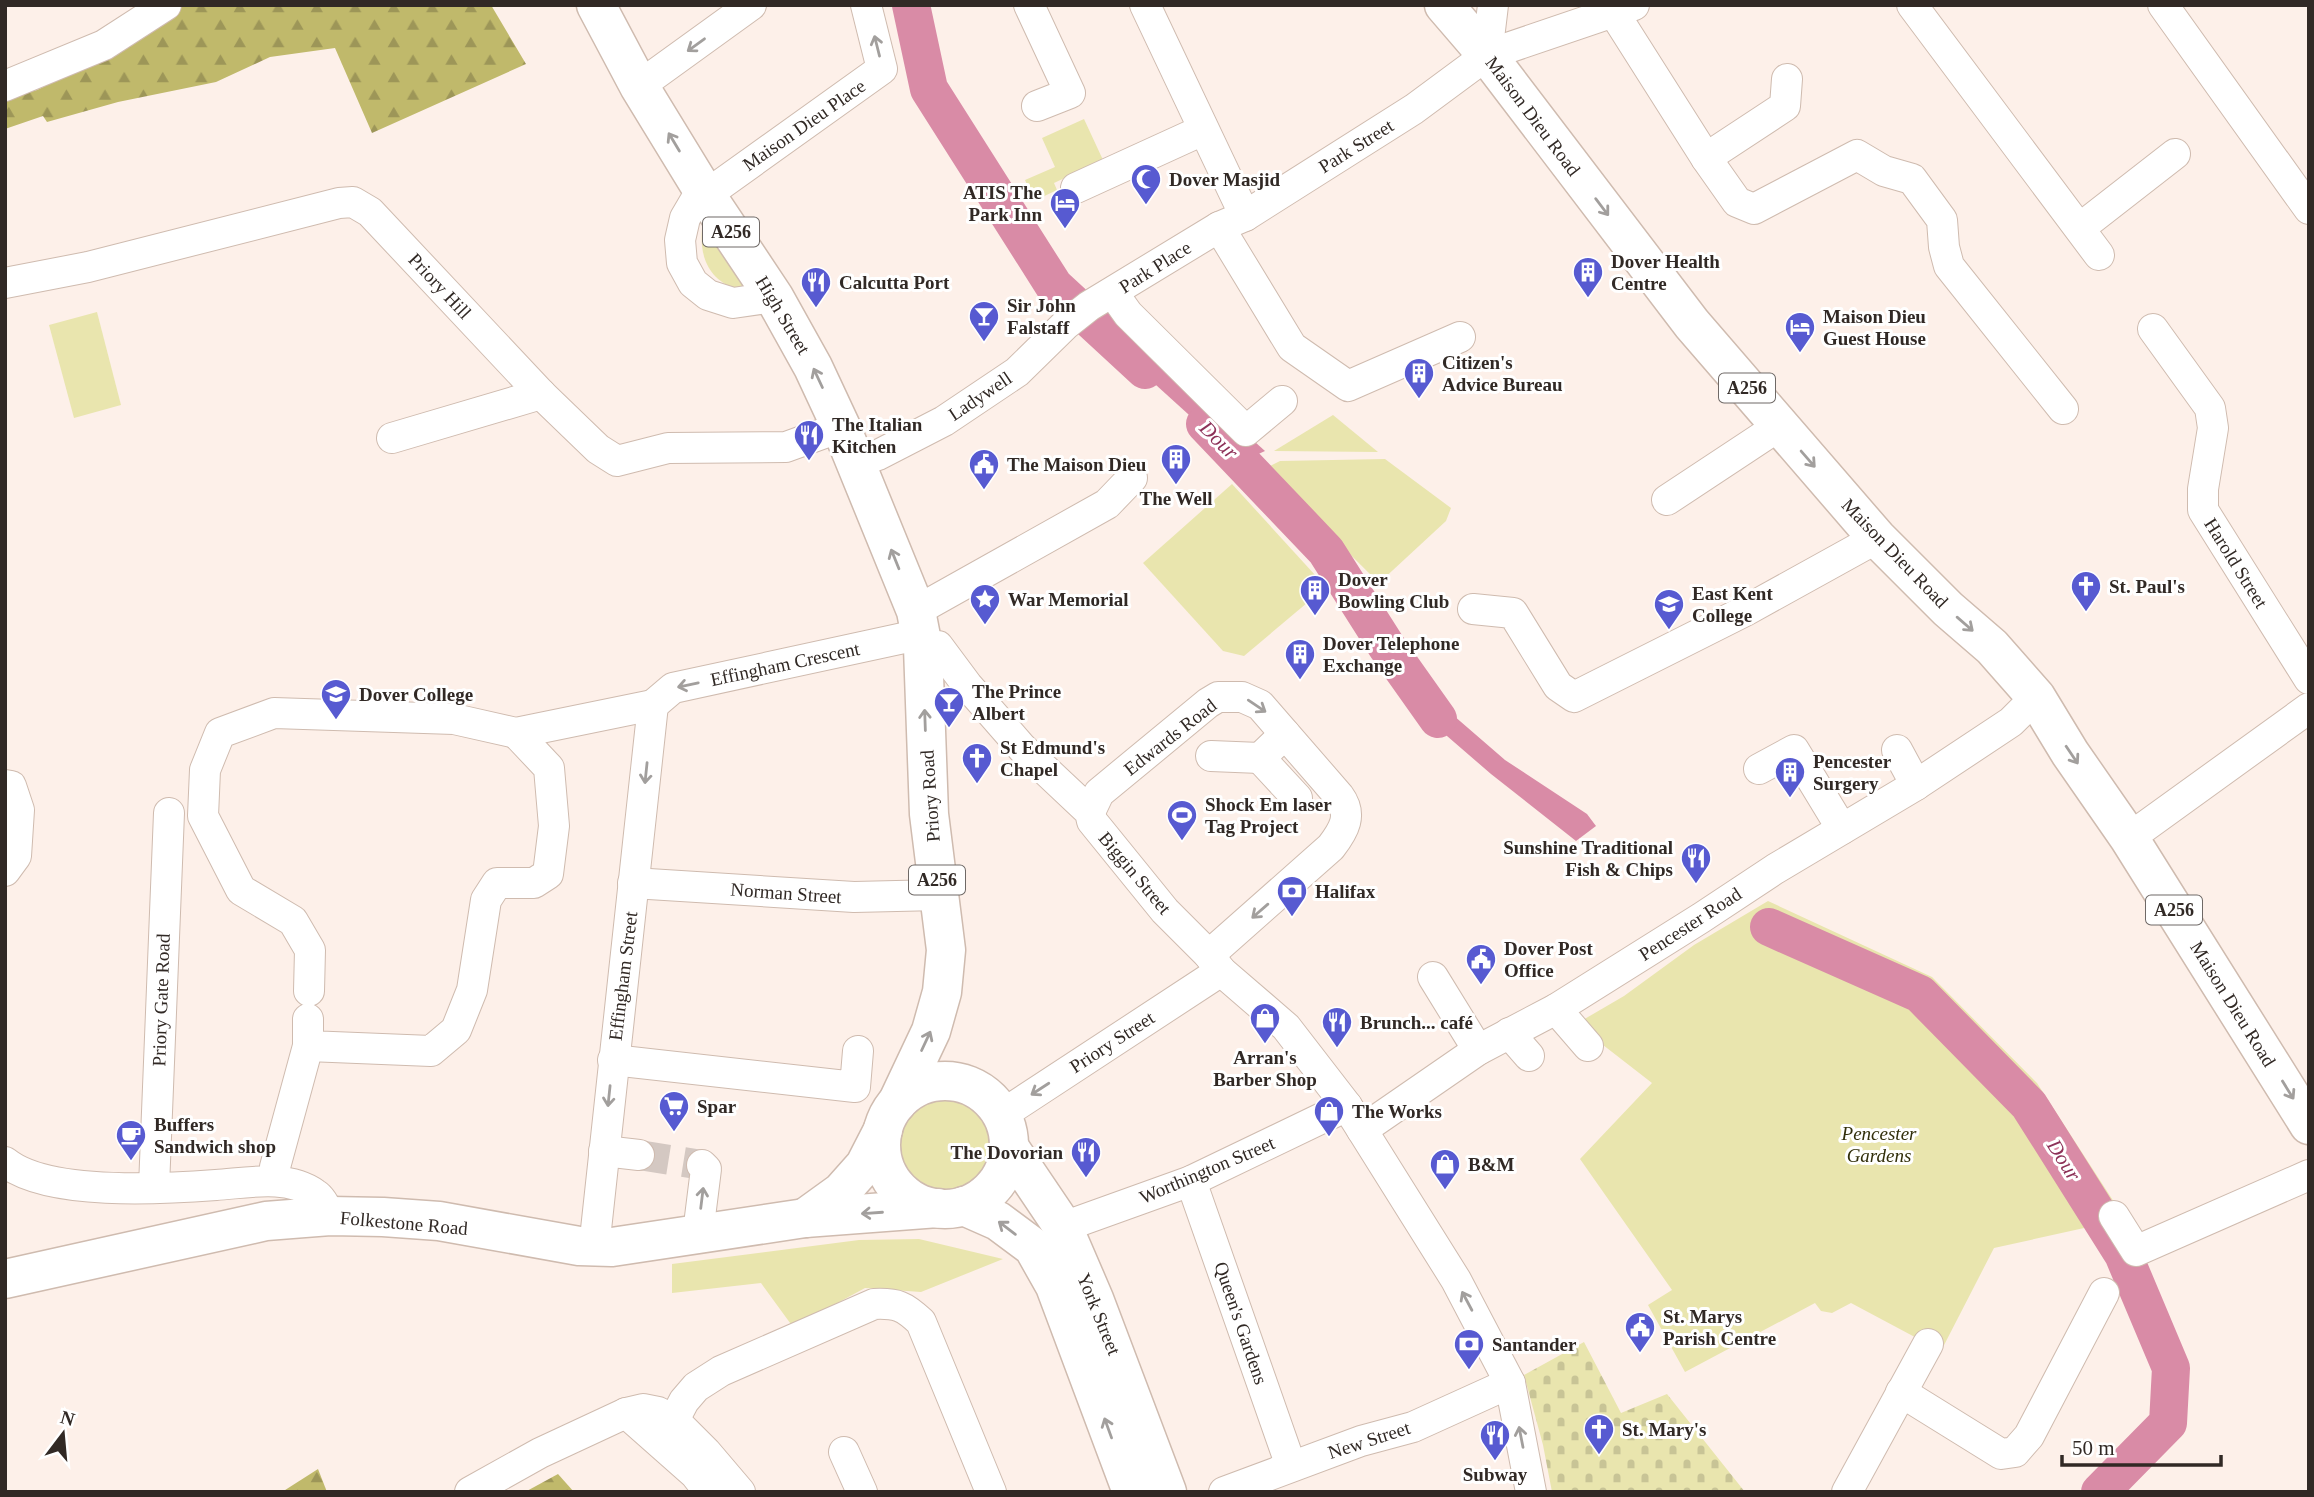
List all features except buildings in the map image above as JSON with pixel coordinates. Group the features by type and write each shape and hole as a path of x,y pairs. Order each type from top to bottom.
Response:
{"main road":[{"name":"High Street","path":"596,5 639,86 704,192 774,297 813,367 856,463 921,631"},
{"name":"Maison Dieu Road","path":"1444,5 1487,55 1692,324 1779,426 1877,538 1948,609 1992,647 2036,697 2070,753 2129,838 2309,1125"},
{"name":"Priory Road","path":"890,1117 931,1031 942,992 946,950 929,814 921,631"},
{"path":"959,1082 982,1093 1006,1130 1002,1175 979,1199 951,1207 921,1204 905,1195 893,1182 885,1166 881,1148 890,1117 909,1091 925,1084 959,1082"},
{"name":"Folkestone Road","path":"805,1218 841,1192 865,1165 890,1117"},
{"name":"York Street","path":"1006,1130 1063,1227 1094,1299 1167,1492"},
{"name":"Folkestone Road","path":"5,1279 266,1221 330,1216 439,1222 594,1248 805,1218 951,1207"},
{"name":"York Street","path":"951,1207 998,1221 1033,1247 1055,1286 1132,1492"}],"street":[{"path":"5,86 104,45 166,5"},
{"path":"639,86 751,5"},
{"name":"Maison Dieu Place","path":"704,192 882,69 866,5"},
{"path":"1029,5 1070,93 1037,106"},
{"path":"1145,5 1203,130 1232,222 1292,347 1348,386 1460,338"},
{"path":"1487,55 1493,5"},
{"path":"1912,5 2099,255"},
{"path":"2163,5 2309,209"},
{"path":"1624,9 1706,158 1737,202 1754,209 1857,155 1884,171 1912,179 1942,220 1949,266 2063,409"},
{"name":"Park Street","path":"1232,222 1414,109 1487,55 1624,9"},
{"path":"1706,158 1785,106 1787,79"},
{"path":"1076,188 1203,130"},
{"path":"2080,228 2175,154"},
{"path":"704,192 685,218 680,240 682,263 693,283 708,295 733,303 774,297"},
{"name":"Priory Hill","path":"5,283 88,267 339,203 354,202 370,212 541,394 598,449 617,461 668,448 786,447 841,427"},
{"name":"Park Place","path":"1085,317 1232,222"},
{"path":"1085,317 1128,314 1246,431 1282,401"},
{"name":"Ladywell","path":"856,463 878,455 944,421 1017,372 1085,317"},
{"name":"Harold Street","path":"2153,329 2210,408 2213,428 2203,489 2203,510 2309,679"},
{"path":"392,438 541,394"},
{"path":"1679,485 1779,426"},
{"name":"Effingham Crescent","path":"653,705 673,688 921,631 1107,504 1132,478"},
{"path":"1473,609 1513,613 1558,686 1574,697 1745,611 1877,538"},
{"name":"Biggin Street","path":"921,631 938,646 967,685 1022,748 1090,812 1092,821 1157,901 1215,963 1286,1027 1355,1118 1456,1280 1499,1387 1531,1492"},
{"name":"Edwards Road","path":"1090,812 1099,793 1161,740 1218,697 1242,697 1260,705 1345,804 1357,809 1331,847 1215,963"},
{"name":"Pencester Road","path":"1355,1118 1556,1009 1725,894 1916,785 2011,722 2036,697"},
{"path":"274,1181 308,1019 310,950 293,921 241,890 203,816 205,770 220,733 274,713 454,719 516,733 653,705"},
{"name":"Effingham Street","path":"594,1248 653,705"},
{"path":"2129,838 2309,708"},
{"path":"308,1019 431,1051 456,1030 472,990 486,900 497,883 534,883 548,874 554,826 549,768 559,724"},
{"path":"516,733 549,768"},
{"path":"1260,758 1285,734"},
{"path":"1759,769 1794,750 1842,829"},
{"path":"1896,750 1916,785"},
{"path":"1211,756 1260,758 1297,798"},
{"path":"5,785 10,786 19,810 16,856 5,871"},
{"name":"Priory Gate Road","path":"154,1186 169,813"},
{"name":"Norman Street","path":"633,883 853,903 939,895"},
{"name":"Priory Street","path":"1006,1130 1215,963"},
{"path":"1433,977 1478,1050"},
{"path":"1556,1009 1588,1046"},
{"path":"1509,1033 1529,1056"},
{"path":"613,1060 855,1087 858,1051"},
{"name":"Worthington Street","path":"1063,1227 1355,1118"},
{"path":"604,1151 639,1155"},
{"path":"5,1162 31,1175 64,1184 94,1187 274,1181 313,1192 321,1199 330,1216"},
{"path":"698,1233 706,1170 702,1165"},
{"path":"2114,1216 2136,1251 2309,1175"},
{"name":"Queen's Gardens","path":"1191,1181 1291,1465"},
{"path":"228,1184 255,1197 261,1205 266,1221"},
{"path":"1902,1392 2001,1454 2015,1452 2029,1436 2104,1293"},
{"path":"674,1420 684,1401 696,1387 721,1371 873,1304 891,1304 907,1309 921,1322 990,1492"},
{"path":"1847,1492 1928,1344"},
{"name":"New Street","path":"1224,1492 1291,1465 1413,1427 1499,1387"},
{"path":"470,1492 540,1453 626,1413 643,1409 658,1412 674,1420 740,1492"},
{"path":"626,1413 695,1474 709,1492"},
{"path":"844,1452 862,1492"}],"green space":[{"path":"176,5 491,5 526,64 372,133 335,48 270,57 216,82 118,102 47,122 43,116 5,129 5,98 37,90 90,64"},
{"path":"1084,119 1103,160 1054,183 1057,190 1034,201 1025,180 1055,167 1042,138"},
{"path":"703,221 749,293 725,284 709,268 702,247"},
{"path":"97,312 121,405 74,418 49,325"},
{"path":"1333,415 1378,452 1274,451"},
{"path":"1385,459 1451,508 1446,521 1379,583 1264,469 1280,461"},
{"path":"1232,484 1326,587 1244,656 1223,651 1143,563"},
{"name":"Pencester Gardens","path":"1768,901 1932,977 2037,1083 2125,1219 1994,1248 1941,1351 1851,1303 1832,1313 1821,1311 1815,1303 1685,1372 1648,1305 1672,1290 1580,1159 1652,1083 1576,1024 1624,996 1694,945"},
{"path":"944,1100 962,1103 978,1114 989,1130 992,1148 989,1166 978,1182 962,1193 944,1196 926,1193 910,1182 899,1166 896,1148 899,1130 910,1114 926,1103"},
{"path":"919,1239 1003,1259 921,1292 865,1288 793,1327 761,1283 672,1293 672,1264 859,1240"},
{"path":"1584,1342 1621,1413 1667,1394 1745,1492 1552,1492 1543,1445 1524,1375"},
{"path":"318,1469 327,1492 282,1492"},
{"path":"558,1474 574,1492 525,1492"}],"water":[{"path":"1124,324 1265,451 1241,462 1103,337"},
{"path":"1267,469 1361,576 1453,715 1505,760 1587,814 1596,826 1576,841 1447,736 1326,551 1252,477"}],"waterway":[{"name":"Dour","path":"911,5 929,89 1054,286 1145,370"},
{"name":"Dour","path":"1205,424 1326,551 1387,647 1438,719"},
{"name":"Dour","path":"1769,927 1920,994 2029,1105 2123,1254 2171,1368 2168,1423 2100,1492"}],"tunnel":[{"path":"639,1155 702,1165"}],"place":[{"name":"Dover Masjid","path":"1146,206"},
{"name":"ATIS The Park Inn","path":"1065,230"},
{"name":"Dover Health Centre","path":"1588,299"},
{"name":"Calcutta Port","path":"816,309"},
{"name":"Sir John Falstaff","path":"984,343"},
{"name":"Maison Dieu Guest House","path":"1800,354"},
{"name":"Citizen's Advice Bureau","path":"1419,400"},
{"name":"The Italian Kitchen","path":"809,462"},
{"name":"The Well","path":"1176,486"},
{"name":"The Maison Dieu","path":"984,491"},
{"name":"St. Paul's","path":"2086,613"},
{"name":"Dover Bowling Club","path":"1315,617"},
{"name":"War Memorial","path":"985,626"},
{"name":"East Kent College","path":"1669,631"},
{"name":"Dover Telephone Exchange","path":"1300,681"},
{"name":"Dover College","path":"336,721"},
{"name":"The Prince Albert","path":"949,729"},
{"name":"St Edmund's Chapel","path":"977,785"},
{"name":"Pencester Surgery","path":"1790,799"},
{"name":"Shock Em laser Tag Project","path":"1182,842"},
{"name":"Sunshine Traditional Fish & Chips","path":"1696,885"},
{"name":"Halifax","path":"1292,918"},
{"name":"Dover Post Office","path":"1481,986"},
{"name":"Arran's Barber Shop","path":"1265,1045"},
{"name":"Brunch... café","path":"1337,1049"},
{"name":"Spar","path":"674,1133"},
{"name":"The Works","path":"1329,1138"},
{"name":"Buffers Sandwich shop","path":"131,1162"},
{"name":"The Dovorian","path":"1086,1179"},
{"name":"B&M","path":"1445,1191"},
{"name":"St. Marys Parish Centre","path":"1640,1354"},
{"name":"Santander","path":"1469,1371"},
{"name":"St. Mary's","path":"1599,1456"},
{"name":"Subway","path":"1495,1462"}]}
